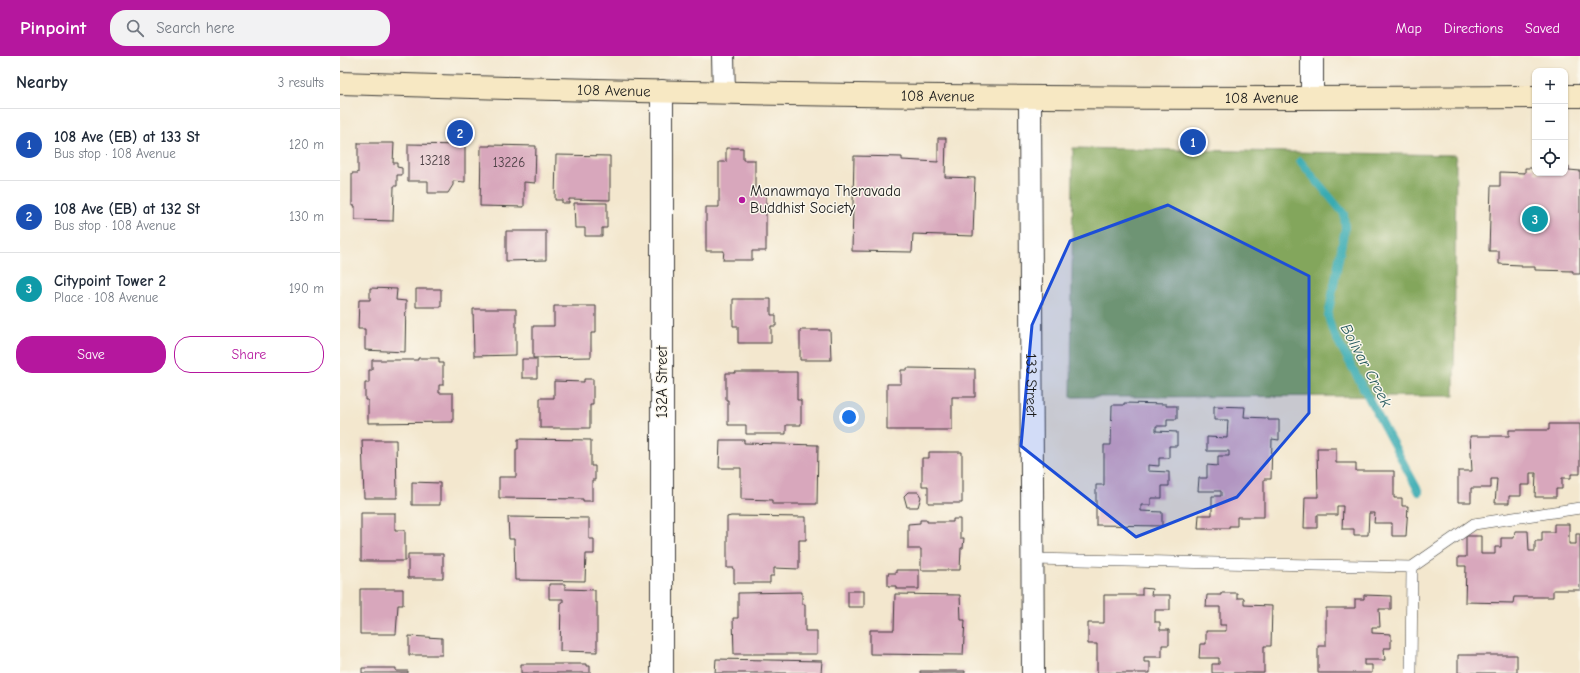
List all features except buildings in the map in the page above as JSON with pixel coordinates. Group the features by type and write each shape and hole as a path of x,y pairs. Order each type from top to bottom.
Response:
{"main road":[{"name":"108 Avenue","path":"340,83 662,91 1030,97 1532,96"},
{"path":"1568,96 1580,96"}],"street":[{"path":"723,56 724,92"},
{"path":"1312,56 1312,97"},
{"name":"132A Street","path":"662,91 662,673"},
{"name":"133 Street","path":"1030,97 1033,673"}],"lane":[{"path":"1032,559 1412,567 1474,524 1580,508"},
{"path":"1411,673 1412,567"}],"highlighted area":[{"path":"1168,205 1309,276 1309,413 1237,497 1136,537 1021,446 1032,325 1070,241"}],"green space":[{"path":"1073,148 1456,155 1454,396 1071,397"}],"waterway":[{"name":"Bolivar Creek","path":"1300,161 1344,214 1345,228 1328,316 1332,330 1419,492"}],"place":[{"name":"108 Ave (EB) at 132 St","path":"460,133"},
{"name":"108 Ave (EB) at 133 St","path":"1193,142"},
{"name":"Manawmaya Theravada Buddhist Society","path":"742,200"},
{"name":"Citypoint Tower 2","path":"1535,219"}]}
